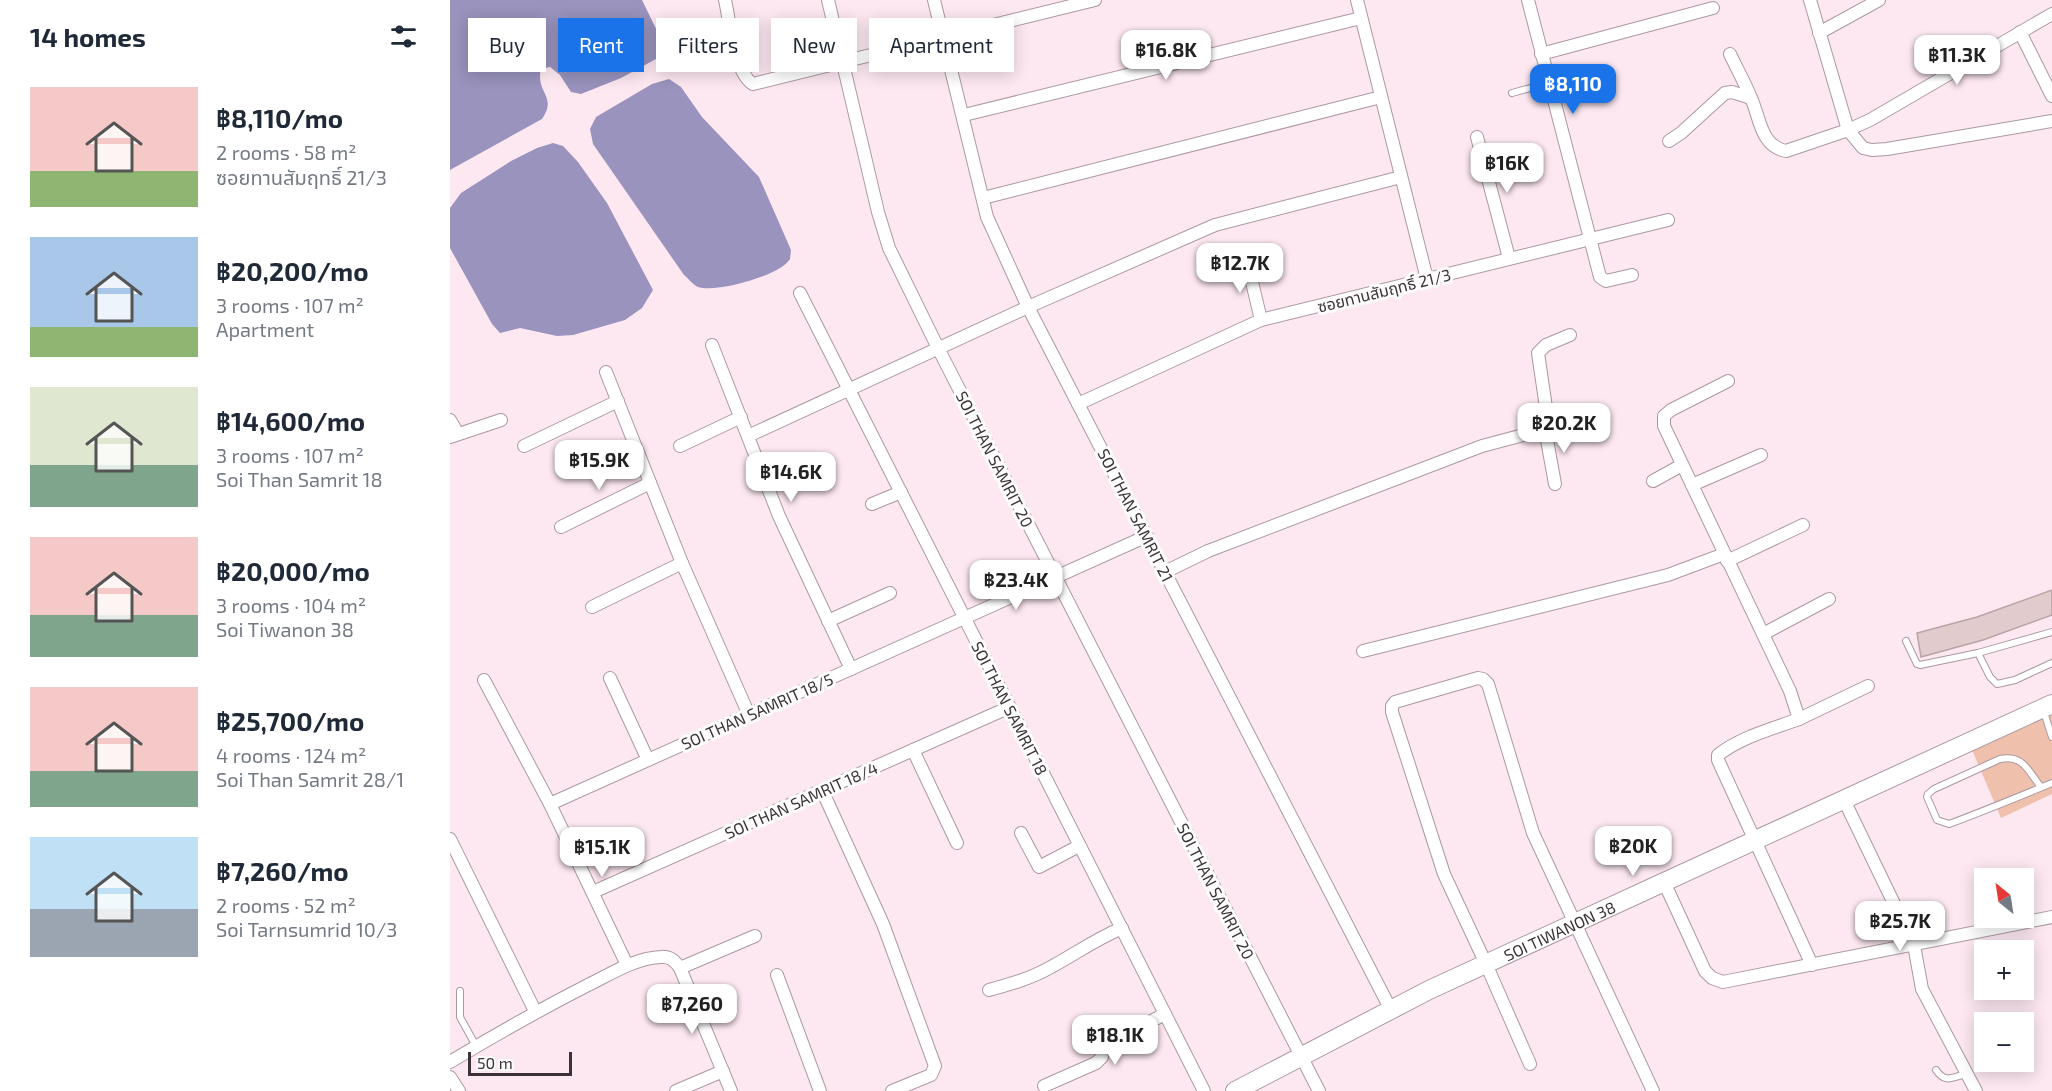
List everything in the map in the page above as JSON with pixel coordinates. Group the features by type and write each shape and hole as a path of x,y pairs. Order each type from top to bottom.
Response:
{"street":[{"path":"725,0 740,69 747,80 753,84 798,72"},
{"name":"SOI THAN SAMRIT 20","path":"828,0 833,18"},
{"name":"SOI THAN SAMRIT 21","path":"934,0 939,18"},
{"path":"1014,19 1095,0"},
{"path":"1357,0 1427,279"},
{"path":"1528,0 1603,280 1632,275"},
{"path":"1810,0 1848,130 1863,148 1872,150 2052,121"},
{"path":"1820,33 1879,0"},
{"path":"1541,54 1713,8"},
{"path":"1730,54 1751,98 1759,126 1768,140 1778,149 1786,151 1870,120 2052,14"},
{"path":"964,115 1361,18"},
{"path":"2020,32 2052,96"},
{"name":"SOI THAN SAMRIT 20","path":"847,72 878,212 889,248 1319,1091"},
{"name":"SOI THAN SAMRIT 21","path":"953,72 994,235 1028,307 1391,1010"},
{"path":"1669,141 1684,131 1725,93 1732,92 1751,98"},
{"path":"983,198 1381,97"},
{"path":"1477,137 1509,258"},
{"path":"748,436 1028,307 1215,225 1401,177"},
{"name":"ซอยทานสัมฤทธิ์ 21/3","path":"1078,404 1261,320 1668,220"},
{"path":"1248,261 1261,320"},
{"name":"SOI THAN SAMRIT 18","path":"800,293 1204,1091"},
{"path":"1555,484 1538,353 1546,345 1570,335"},
{"path":"712,345 779,516 851,669"},
{"path":"606,372 682,563 748,715"},
{"path":"1728,381 1664,416 1664,426 1790,691 1799,719"},
{"path":"524,446 618,401"},
{"path":"680,446 741,417"},
{"path":"450,420 454,436 501,420"},
{"path":"1165,572 1208,551 1482,446 1565,424"},
{"path":"1692,485 1761,455"},
{"path":"1653,482 1682,465"},
{"path":"561,527 650,483"},
{"path":"872,504 901,492"},
{"path":"1362,651 1668,575 1726,557 1803,525"},
{"name":"SOI THAN SAMRIT 18/5","path":"550,804 1147,536"},
{"path":"592,608 682,563"},
{"path":"828,621 890,592"},
{"path":"1763,634 1829,599"},
{"path":"610,678 648,760"},
{"path":"1530,1064 1444,874 1392,712 1395,702 1478,678 1488,684 1533,833 1653,1091"},
{"path":"484,680 550,804 627,965"},
{"path":"1812,965 1754,841 1718,760 1718,755 1758,734 1799,719 1868,686"},
{"name":"SOI TIWANON 38","path":"1235,1091 1391,1010 1486,964 2047,706"},
{"name":"SOI THAN SAMRIT 18/4","path":"592,892 1010,707"},
{"path":"913,750 957,843"},
{"path":"822,790 883,924 935,1066 931,1075 892,1091"},
{"path":"1845,800 1914,945 1922,988 1976,1091"},
{"path":"1021,833 1039,867 1079,846"},
{"path":"450,839 536,1011"},
{"path":"1664,882 1705,971 1712,978 1723,982 2052,917"},
{"path":"989,990 1023,981 1052,967 1098,938 1122,928"},
{"path":"680,968 755,936"},
{"path":"450,1062 536,1011 627,965 661,957 675,960 680,968 731,1091"},
{"path":"777,975 820,1091"},
{"path":"1044,1086 1096,1063 1102,1057 1101,1047 1165,1014"},
{"path":"676,1091 723,1071"},
{"path":"450,1077 459,1091"}],"lane":[{"path":"1512,93 1549,83"},
{"path":"1906,641 1917,664 1920,665 1978,654 2052,632"},
{"path":"1978,654 1990,677 1997,684 2015,680 2052,663"},
{"path":"2047,706 2052,737"},
{"path":"2041,788 2018,759 2010,757 2000,759 1934,789 1927,798 1937,820 1949,824 2041,788 2052,783"},
{"path":"460,991 460,1017 476,1046"},
{"path":"1936,1070 1941,1077 1946,1079 1967,1074"}],"shaded area":[{"path":"450,0 642,0 656,29 656,59 644,66 644,18 558,18 558,72 632,72 581,94 571,92 560,75 550,67 546,68 546,18 468,18 468,72 541,72 541,84 548,105 542,119 450,170"},
{"path":"669,79 681,87 702,117 759,177 791,250 790,259 774,271 747,282 719,288 696,286 684,275 593,144 590,129 596,117 652,84"},
{"path":"553,143 563,146 578,162 607,203 653,290 642,308 625,320 573,335 557,336 520,328 500,333 492,324 450,248 450,208 461,193 511,161"},
{"path":"2052,713 2052,794 2001,818 1972,750"}],"building":[{"path":"2052,590 2052,615 1983,640 1921,657 1917,633 1977,617"}]}
